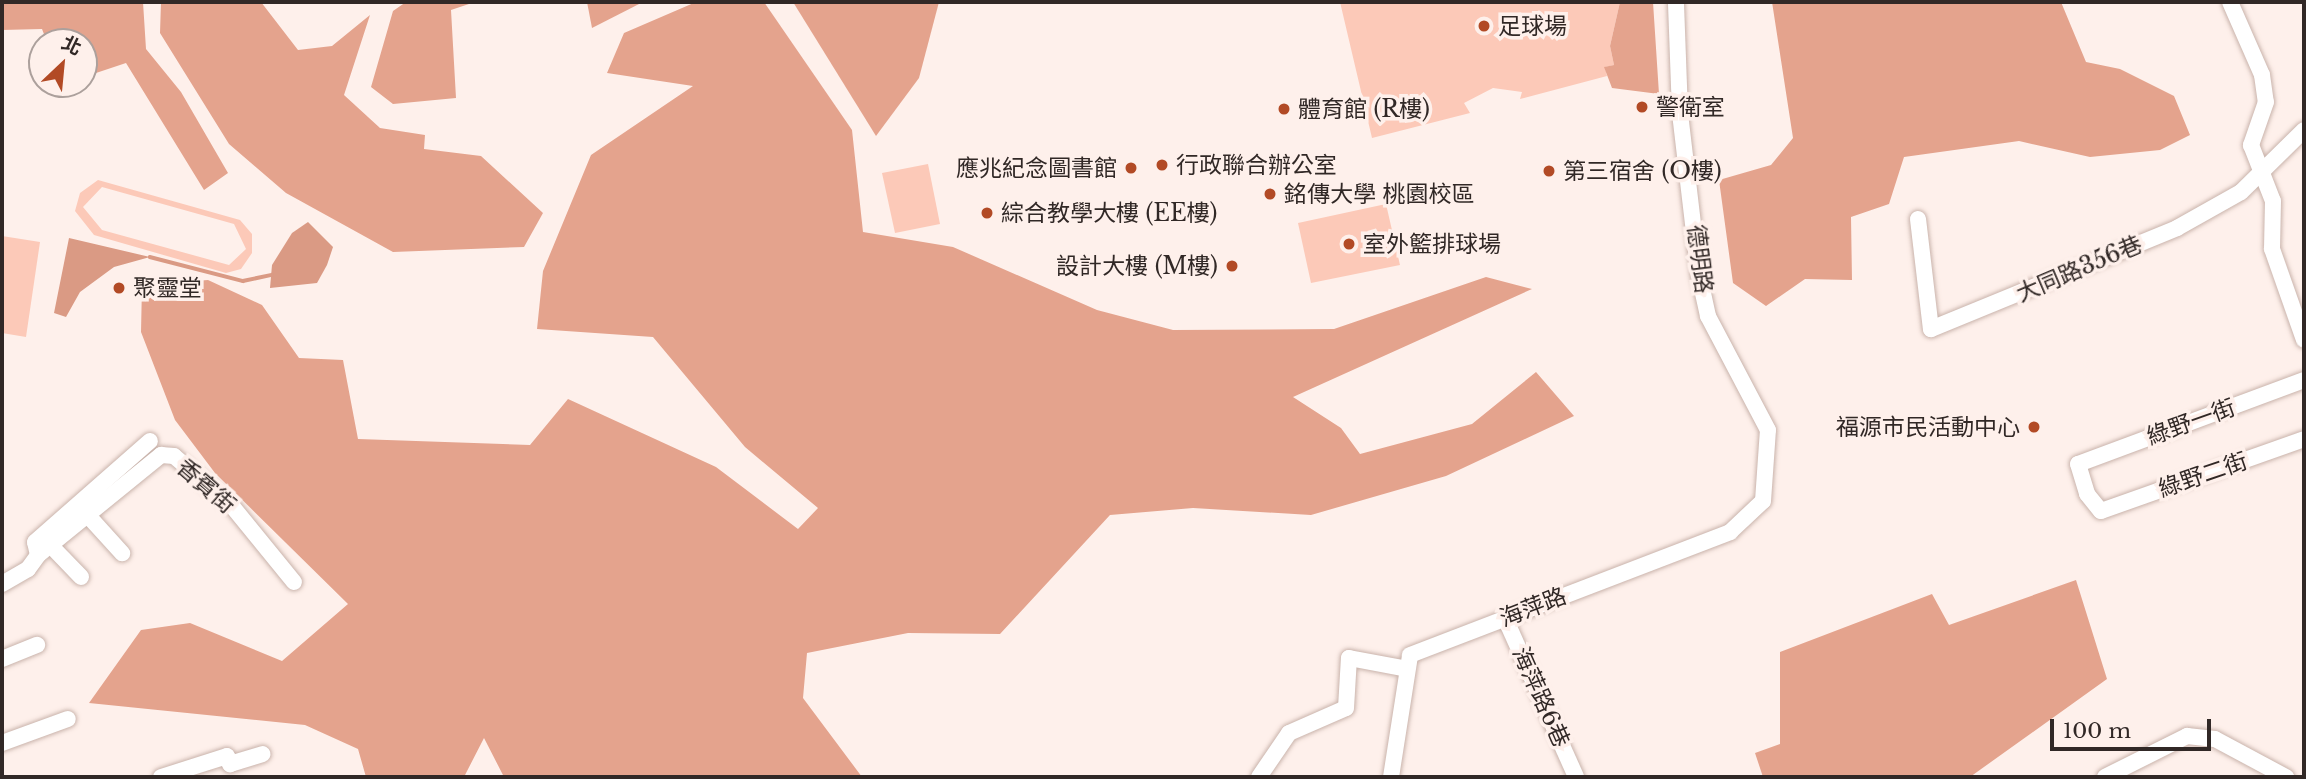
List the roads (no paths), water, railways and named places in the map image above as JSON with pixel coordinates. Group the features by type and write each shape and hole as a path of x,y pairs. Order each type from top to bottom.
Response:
{"street":[{"name":"德明路","path":"1676,2 1680,113 1699,275 1708,316 1768,430 1763,501"},
{"path":"2230,2 2262,75 2266,102 2251,145 2273,201 2272,248 2304,340"},
{"name":"大同路356巷","path":"1918,219 1931,329 2177,228 2241,192 2304,130"},
{"name":"綠野一街","path":"2101,511 2087,494 2078,464 2304,380"},
{"name":"綠野二街","path":"2101,511 2304,439"},
{"name":"香賓街","path":"38,555 36,542 150,441"},
{"name":"香賓街","path":"2,584 18,578 38,555 161,455 174,456 232,506 294,582"},
{"name":"海萍路","path":"1403,668 1410,655 1730,532 1763,501"},
{"path":"92,520 122,553"},
{"path":"56,551 81,577"},
{"name":"海萍路6巷","path":"1506,618 1576,777"},
{"path":"2,659 37,645"},
{"path":"1259,777 1289,733 1346,708 1349,658 1403,668 1391,777"},
{"path":"2,743 68,719"},
{"path":"2105,777 2186,736 2216,739 2286,777"},
{"path":"161,777 227,756 230,764 263,754"}],"waterway":[{"path":"150,257 243,281 271,275"}],"place":[{"name":"足球場","path":"1484,26"},
{"name":"警衛室","path":"1642,107"},
{"name":"體育館 (R樓)","path":"1284,109"},
{"name":"行政聯合辦公室","path":"1162,165"},
{"name":"應兆紀念圖書館","path":"1131,168"},
{"name":"第三宿舍 (O樓)","path":"1549,171"},
{"name":"銘傳大學 桃園校區","path":"1270,194"},
{"name":"綜合教學大樓 (EE樓)","path":"987,213"},
{"name":"室外籃排球場","path":"1349,244"},
{"name":"設計大樓 (M樓)","path":"1232,266"},
{"name":"聚靈堂","path":"119,288"},
{"name":"福源市民活動中心","path":"2034,427"}]}
